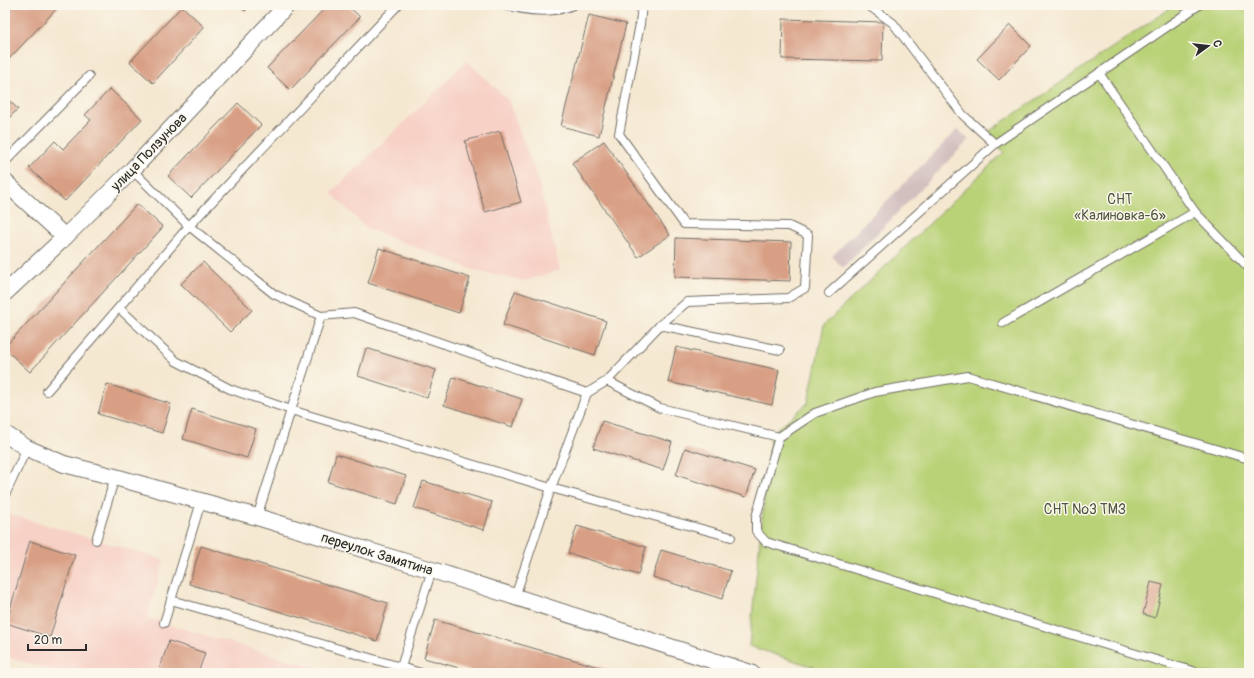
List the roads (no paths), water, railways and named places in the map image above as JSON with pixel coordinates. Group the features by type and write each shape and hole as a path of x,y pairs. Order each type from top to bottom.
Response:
{"street":[{"name":"улица Ползунова","path":"5,293 132,170 286,5"},
{"path":"5,182 64,237"},
{"name":"переулок Замятина","path":"5,434 27,448 64,464 257,517 432,570 751,673"}],"lane":[{"path":"48,391 189,226 398,5"},
{"path":"503,5 526,10 564,9 573,5"},
{"path":"515,597 551,488 587,393 608,381 660,325 687,302 788,298 805,288 808,235 789,226 684,224 619,134 640,24 642,5"},
{"path":"868,5 893,23 964,115 995,144"},
{"path":"829,293 995,144 1199,5"},
{"path":"1099,73 1196,212 1249,268"},
{"path":"5,162 89,76"},
{"path":"132,170 189,226 274,294 321,316 354,313 587,393"},
{"path":"1003,323 1196,212"},
{"path":"119,308 176,361 230,389 291,410 551,488 731,537"},
{"path":"257,517 321,316"},
{"path":"660,325 780,350"},
{"path":"1199,673 766,542 756,531 756,517 778,437 815,413 875,392 968,376 1249,459"},
{"path":"608,381 660,408 778,437"},
{"path":"5,495 27,448"},
{"path":"96,540 115,477"},
{"path":"164,623 201,502"},
{"path":"401,666 432,570"},
{"path":"171,600 421,673"}],"park label":[{"name":"СНТ «Калиновка-6»","path":"1120,208"},
{"name":"СНТ №3 ТМЗ","path":"1085,509"}]}
